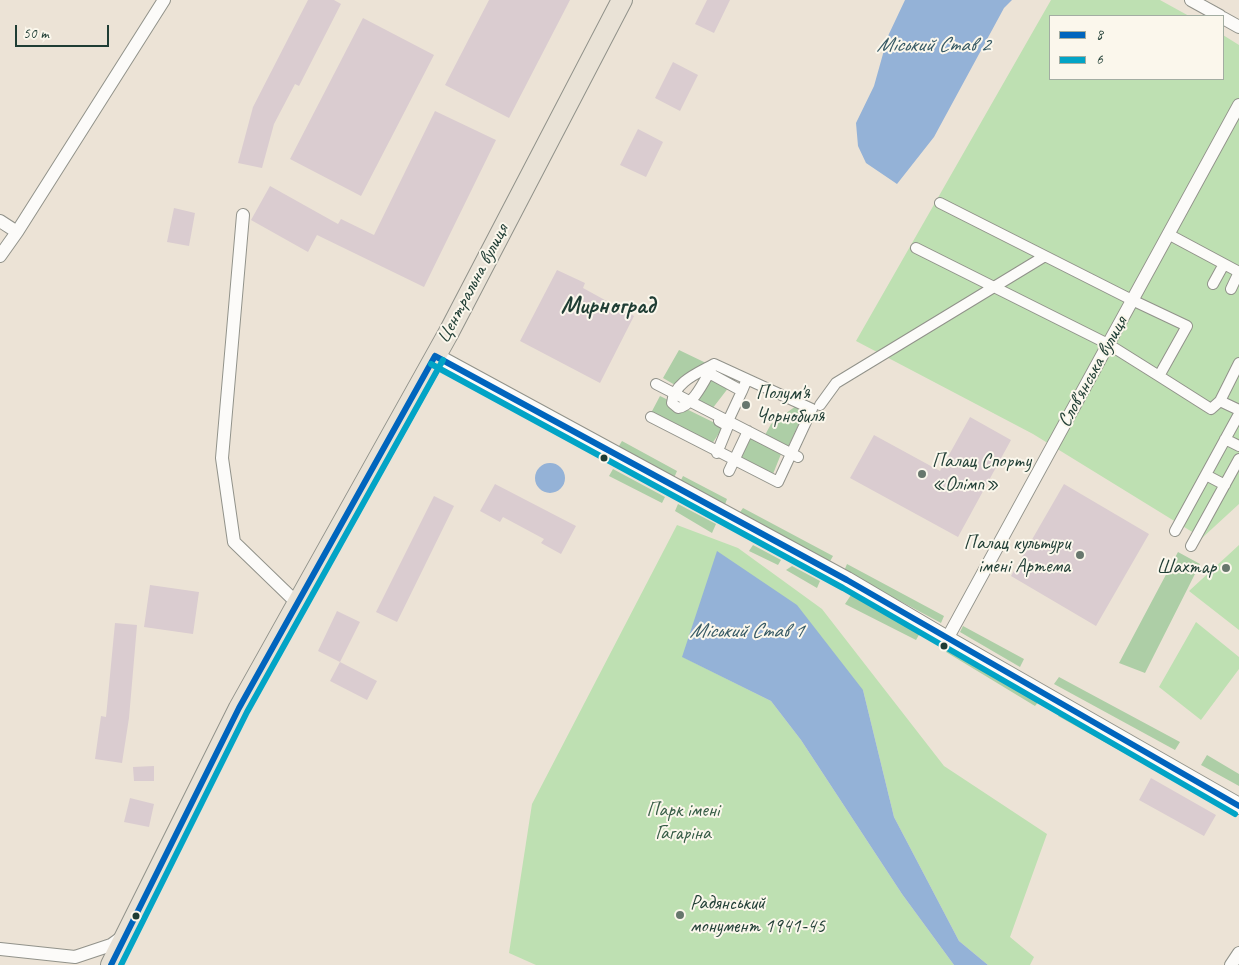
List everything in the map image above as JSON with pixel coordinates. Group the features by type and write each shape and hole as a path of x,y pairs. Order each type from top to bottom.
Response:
{"main road":[{"name":"Центральна вулиця","path":"111,965 239,708 435,356 622,0"}],"street":[{"path":"0,256 164,0"},
{"path":"1191,0 1218,15"},
{"path":"1224,18 1239,27"},
{"name":"Слов'янська вулиця","path":"946,639 1239,105"},
{"path":"940,203 1132,300 1188,326 1159,376"},
{"path":"243,215 222,458 234,542 297,603"},
{"path":"0,221 17,232"},
{"path":"1168,234 1239,272 1231,289"},
{"path":"916,248 1108,344 1212,409 1220,401 1239,363"},
{"path":"820,405 836,383 1045,256"},
{"path":"1213,284 1224,264"},
{"path":"435,356 847,580 946,639 1239,806"},
{"path":"711,368 742,391"},
{"path":"651,417 778,482 812,409 747,379 711,368 683,382 673,397 672,403 678,408 684,407 690,402 711,368"},
{"path":"728,421 747,379"},
{"path":"656,384 798,457"},
{"path":"1220,401 1239,410"},
{"path":"707,410 708,416 728,426 716,453"},
{"path":"1175,531 1239,414"},
{"path":"729,471 748,431"},
{"path":"1225,439 1239,446"},
{"path":"1191,546 1239,459"},
{"path":"1206,475 1225,485"},
{"path":"0,949 75,957 111,945 127,933"},
{"path":"1231,965 1239,953"},
{"path":"75,957 87,965"}],"green space":[{"path":"1051,0 1160,0 1187,15 1049,15 1049,80 1224,80 1224,36 1239,45 1239,504 1202,538 1033,434 856,341"},
{"path":"679,350 706,363 675,385 663,378"},
{"path":"711,377 729,387 712,409 698,401"},
{"path":"660,396 723,427 712,444 651,413"},
{"path":"796,406 804,413 787,449 765,435 771,424"},
{"path":"750,438 781,454 773,474 741,459"},
{"path":"622,441 677,471 674,478 617,449"},
{"path":"613,469 665,497 662,503 609,476"},
{"path":"683,476 727,499 724,507 680,482"},
{"path":"678,504 716,524 712,533 675,511"},
{"path":"743,508 833,556 829,563 738,515"},
{"name":"Парк імені Гагаріна","path":"677,525 738,548 822,609 944,766 1047,834 1010,937 1034,957 1030,965 988,965 959,941 894,817 863,690 683,657 771,701 801,740 902,894 954,965 536,965 509,953 532,804"},
{"path":"753,545 781,560 778,565 749,551"},
{"name":"Шахтар","path":"1239,545 1239,630 1189,591"},
{"path":"1178,552 1200,564 1145,673 1119,663"},
{"path":"847,564 944,616 941,623 844,571"},
{"path":"792,566 820,581 817,588 786,570"},
{"path":"851,595 920,633 916,640 845,604"},
{"path":"1196,622 1239,657 1239,669 1201,720 1159,687"},
{"path":"963,626 1024,659 1020,667 960,632"},
{"path":"948,648 1040,700 1035,706 946,652"},
{"path":"1059,677 1180,742 1175,750 1054,684"},
{"path":"1063,709 1172,769 1167,777 1058,716"},
{"path":"1207,755 1239,774 1239,786 1201,765"}],"water":[{"name":"Міський Став 2","path":"905,0 1012,0 1004,8 934,137 897,184 866,163 858,146 856,123 874,86 888,36"},
{"path":"550,463 561,467 565,478 561,489 550,493 539,489 535,478 539,467"},
{"name":"Міський Став 1","path":"717,551 797,605 863,690 894,817 959,941 988,965 954,965 902,894 801,740 771,701 682,657"}],"building":[{"path":"308,0 334,0 341,4 299,86 295,84 274,124 262,168 238,163 253,107"},
{"path":"489,0 570,0 509,118 445,85"},
{"path":"707,0 730,0 714,33 695,24"},
{"path":"363,18 434,55 361,196 290,159"},
{"path":"673,62 698,75 680,111 655,98"},
{"path":"435,111 496,140 424,287 317,235 308,252 251,220 270,186 338,224 341,219 374,235"},
{"path":"638,129 663,142 646,177 620,165"},
{"path":"174,208 195,213 189,246 167,242"},
{"path":"557,270 585,283 583,288 634,316 600,383 520,341"},
{"name":"Палац Спорту «Олімп»","path":"970,417 1011,440 958,537 850,478 874,435 940,471"},
{"path":"495,484 576,526 561,554 541,543 544,539 503,517 500,522 480,511"},
{"name":"Палац культури імені Артема","path":"1064,484 1149,534 1096,626 1011,576"},
{"path":"434,496 454,506 397,622 376,612"},
{"path":"150,585 199,592 193,634 144,627"},
{"path":"337,611 360,622 340,662 318,651"},
{"path":"115,623 137,625 129,718 122,763 95,759 101,716 106,717"},
{"path":"340,662 377,681 367,700 330,681"},
{"path":"154,766 154,781 134,781 133,767"},
{"path":"1151,778 1216,815 1204,836 1139,800"},
{"path":"130,798 154,804 149,827 124,822"}],"transit line":[{"name":"8","path":"435,356 847,580 1239,806"},
{"name":"8","path":"111,965 239,708 435,356"},
{"name":"6","path":"121,965 247,712 443,360"},
{"name":"6","path":"431,364 843,588 1235,814"}],"place":[{"name":"Полум'я Чорнобиля","path":"746,405"},
{"name":"Палац Спорту «Олімп»","path":"922,474"},
{"name":"Палац культури імені Артема","path":"1080,555"},
{"name":"Шахтар","path":"1226,568"},
{"name":"Радянський монумент 1941-45","path":"680,915"}],"district":[{"name":"Мирноград","path":"608,306"}]}
